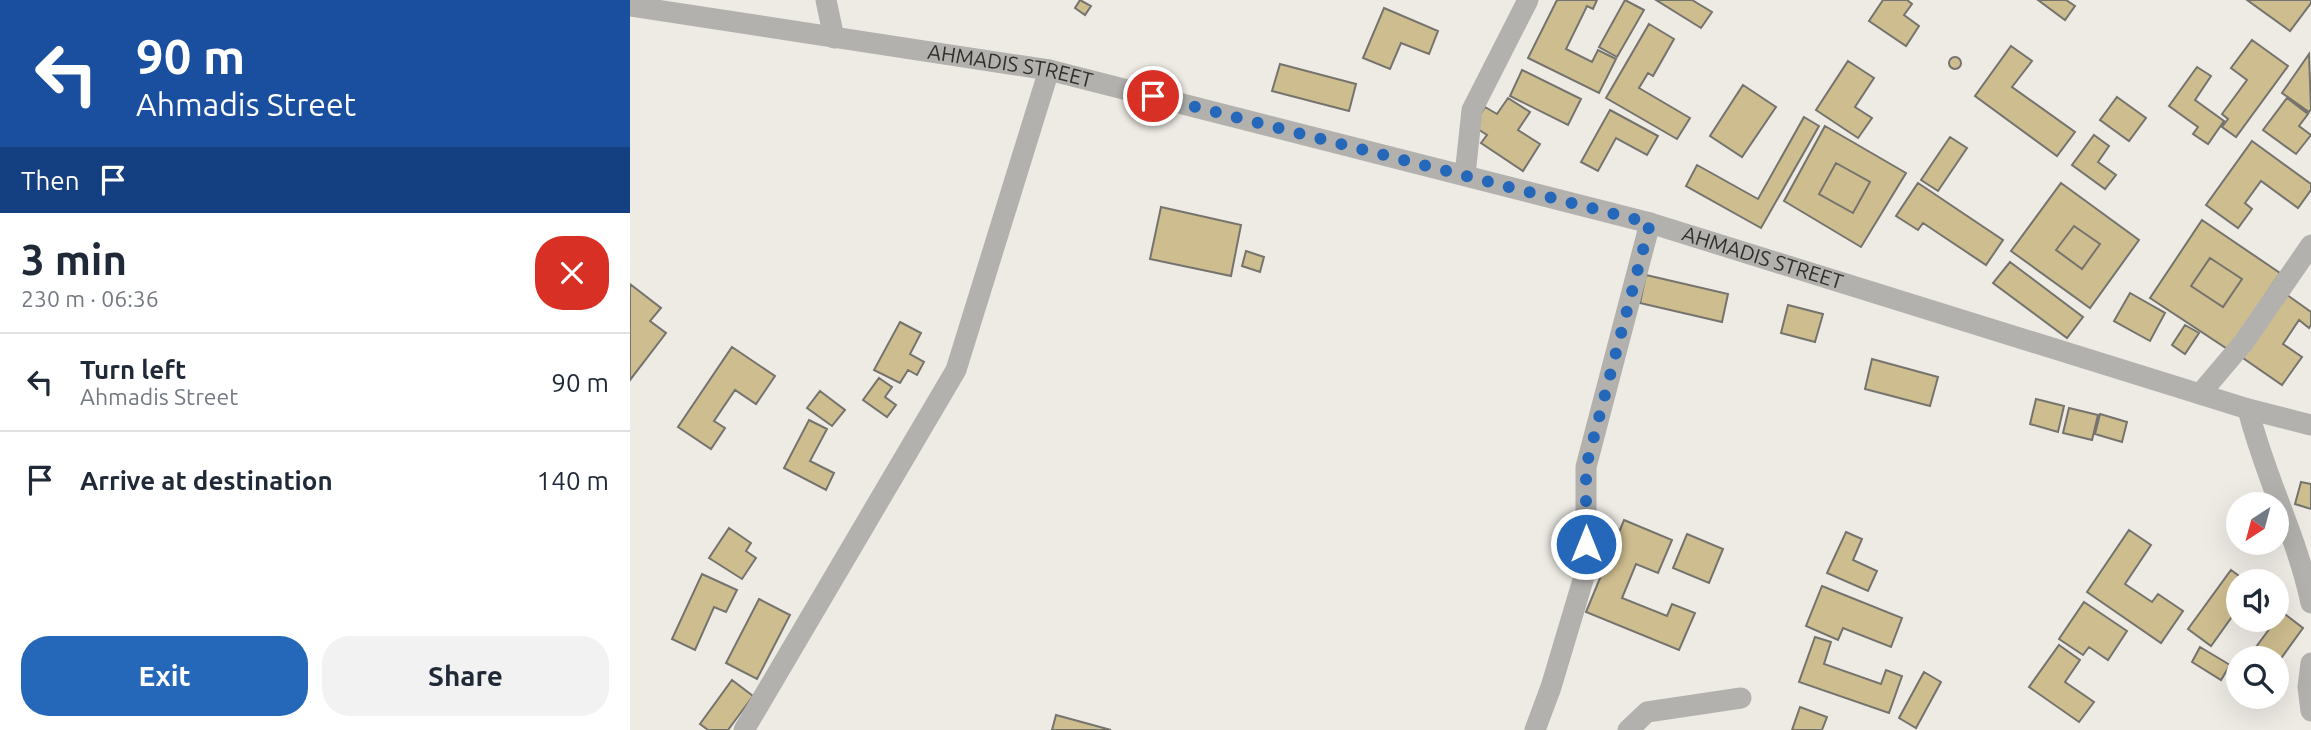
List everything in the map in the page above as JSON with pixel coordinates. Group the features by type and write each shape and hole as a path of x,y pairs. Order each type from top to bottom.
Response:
{"street":[{"path":"826,0 834,38"},
{"path":"1465,175 1472,110 1528,0"},
{"name":"AHMADIS STREET","path":"630,6 1049,69 1650,223 2248,409 2311,425"},
{"path":"744,730 956,370 1049,69"},
{"path":"1535,730 1551,687 1586,570 1586,467 1650,223"},
{"path":"2200,394 2244,342 2311,245"},
{"path":"2248,409 2256,443 2287,525 2311,603"},
{"path":"2311,663 2308,687 2311,711"},
{"path":"1628,730 1647,712 1741,698"}],"building":[{"path":"1080,0 1091,6 1085,15 1075,8"},
{"path":"1557,0 1597,0 1593,9 1587,6 1566,49 1592,62 1598,50 1616,59 1599,93 1528,58"},
{"path":"1625,0 1644,10 1617,57 1599,47"},
{"path":"1656,0 1692,0 1712,12 1701,28"},
{"path":"1883,0 1907,0 1912,4 1904,15 1919,26 1906,46 1869,21"},
{"path":"2038,0 2066,0 2075,6 2065,20"},
{"path":"2247,0 2311,0 2311,3 2290,31"},
{"path":"1384,8 1438,31 1429,54 1401,43 1390,69 1363,58"},
{"path":"1649,24 1674,39 1653,76 1648,73 1639,88 1690,118 1677,139 1606,98"},
{"path":"2252,40 2288,66 2236,137 2222,127 2228,119 2222,114 2247,80 2231,68"},
{"path":"2011,46 2032,61 2012,87 2075,132 2057,156 1975,96"},
{"path":"2309,54 2311,109 2309,112 2282,93"},
{"path":"1955,57 1961,63 1955,69 1949,63"},
{"path":"1848,61 1874,78 1855,107 1872,118 1858,138 1816,110"},
{"path":"1280,64 1356,84 1349,111 1272,91"},
{"path":"2197,67 2211,76 2195,100 2224,121 2208,144 2193,134 2198,127 2169,106"},
{"path":"1522,70 1581,99 1568,125 1510,96"},
{"path":"1743,85 1776,107 1742,157 1710,136"},
{"path":"2117,97 2146,118 2129,141 2100,120"},
{"path":"1508,98 1530,112 1518,130 1540,144 1523,171 1481,143 1487,135 1473,126 1485,107 1497,114"},
{"path":"2287,98 2308,114 2299,126 2311,135 2296,154 2263,130"},
{"path":"1610,110 1658,136 1647,155 1616,138 1598,171 1581,162"},
{"path":"1804,117 1819,126 1761,228 1686,186 1697,165 1758,199"},
{"path":"1825,126 1906,173 1861,247 1784,201","holes":["1836,163 1870,182 1853,213 1819,194"]},
{"path":"2094,135 2109,146 2098,162 2116,175 2105,189 2072,165"},
{"path":"1950,137 1967,148 1938,191 1921,180"},
{"path":"2252,141 2311,184 2311,190 2298,208 2261,181 2245,203 2252,209 2238,228 2206,205"},
{"path":"1836,163 1870,182 1853,213 1819,194"},
{"path":"1918,183 2003,240 1986,265 1923,223 1918,230 1896,216"},
{"path":"2061,183 2139,240 2090,308 2011,251","holes":["2074,226 2100,244 2082,269 2056,250"]},
{"path":"1161,207 1241,225 1231,276 1150,259"},
{"path":"2202,220 2280,273 2229,350 2150,298","holes":["2210,258 2242,279 2223,307 2191,286"]},
{"path":"2074,226 2100,244 2082,269 2056,250"},
{"path":"1246,251 1264,257 1260,272 1242,266"},
{"path":"2210,258 2242,279 2223,307 2191,286"},
{"path":"2010,262 2083,317 2067,338 1993,283"},
{"path":"1646,275 1728,294 1722,322 1640,303"},
{"path":"630,284 661,308 650,321 666,333 630,380"},
{"path":"2283,292 2311,312 2311,325 2309,328 2299,320 2283,344 2302,357 2282,385 2240,356"},
{"path":"2130,293 2165,313 2150,341 2114,321"},
{"path":"1788,305 1823,314 1815,342 1781,333"},
{"path":"900,322 921,333 910,354 924,362 917,375 908,370 900,383 874,370"},
{"path":"2185,325 2199,333 2185,354 2172,345"},
{"path":"732,347 775,376 756,404 735,390 714,421 725,428 711,449 678,427"},
{"path":"1872,359 1938,377 1930,406 1865,389"},
{"path":"879,378 892,387 885,397 896,405 887,417 863,400"},
{"path":"820,391 845,410 832,426 807,408"},
{"path":"2036,399 2064,406 2058,432 2030,424"},
{"path":"2069,408 2098,415 2092,440 2063,433"},
{"path":"2100,414 2127,422 2122,442 2095,434"},
{"path":"809,420 827,429 810,461 834,473 826,490 784,468"},
{"path":"2301,482 2311,484 2311,509 2295,504"},
{"path":"1624,520 1672,540 1658,573 1636,564 1622,598 1667,616 1672,604 1695,613 1679,650 1586,612"},
{"path":"729,528 751,543 746,551 756,558 742,579 709,558"},
{"path":"2129,530 2151,545 2125,584 2152,602 2158,594 2183,611 2161,643 2087,592"},
{"path":"1846,532 1862,539 1853,560 1877,571 1868,591 1827,573"},
{"path":"1687,534 1723,549 1709,583 1673,568"},
{"path":"702,574 737,590 726,612 714,607 695,650 672,639"},
{"path":"2226,577 2226,625 2211,646 2188,629"},
{"path":"1822,586 1902,618 1891,647 1843,628 1838,640 1806,626"},
{"path":"759,599 790,615 757,679 726,663"},
{"path":"2084,602 2127,631 2108,660 2089,647 2083,655 2059,639"},
{"path":"2289,617 2303,628 2289,647 2257,646 2267,632 2289,632"},
{"path":"1815,637 1831,642 1824,664 1881,684 1886,670 1902,676 1889,713 1799,682"},
{"path":"2059,645 2080,660 2065,682 2094,702 2079,722 2029,687"},
{"path":"2200,647 2226,663 2226,672 2221,680 2192,662"},
{"path":"1924,672 1941,682 1916,728 1899,718"},
{"path":"732,680 753,696 728,730 708,730 700,724"},
{"path":"1800,707 1827,717 1822,730 1792,730"},
{"path":"1056,715 1111,730 1052,730"}],"route":[{"path":"1153,96 1650,223 1586,467 1586,544"}]}
